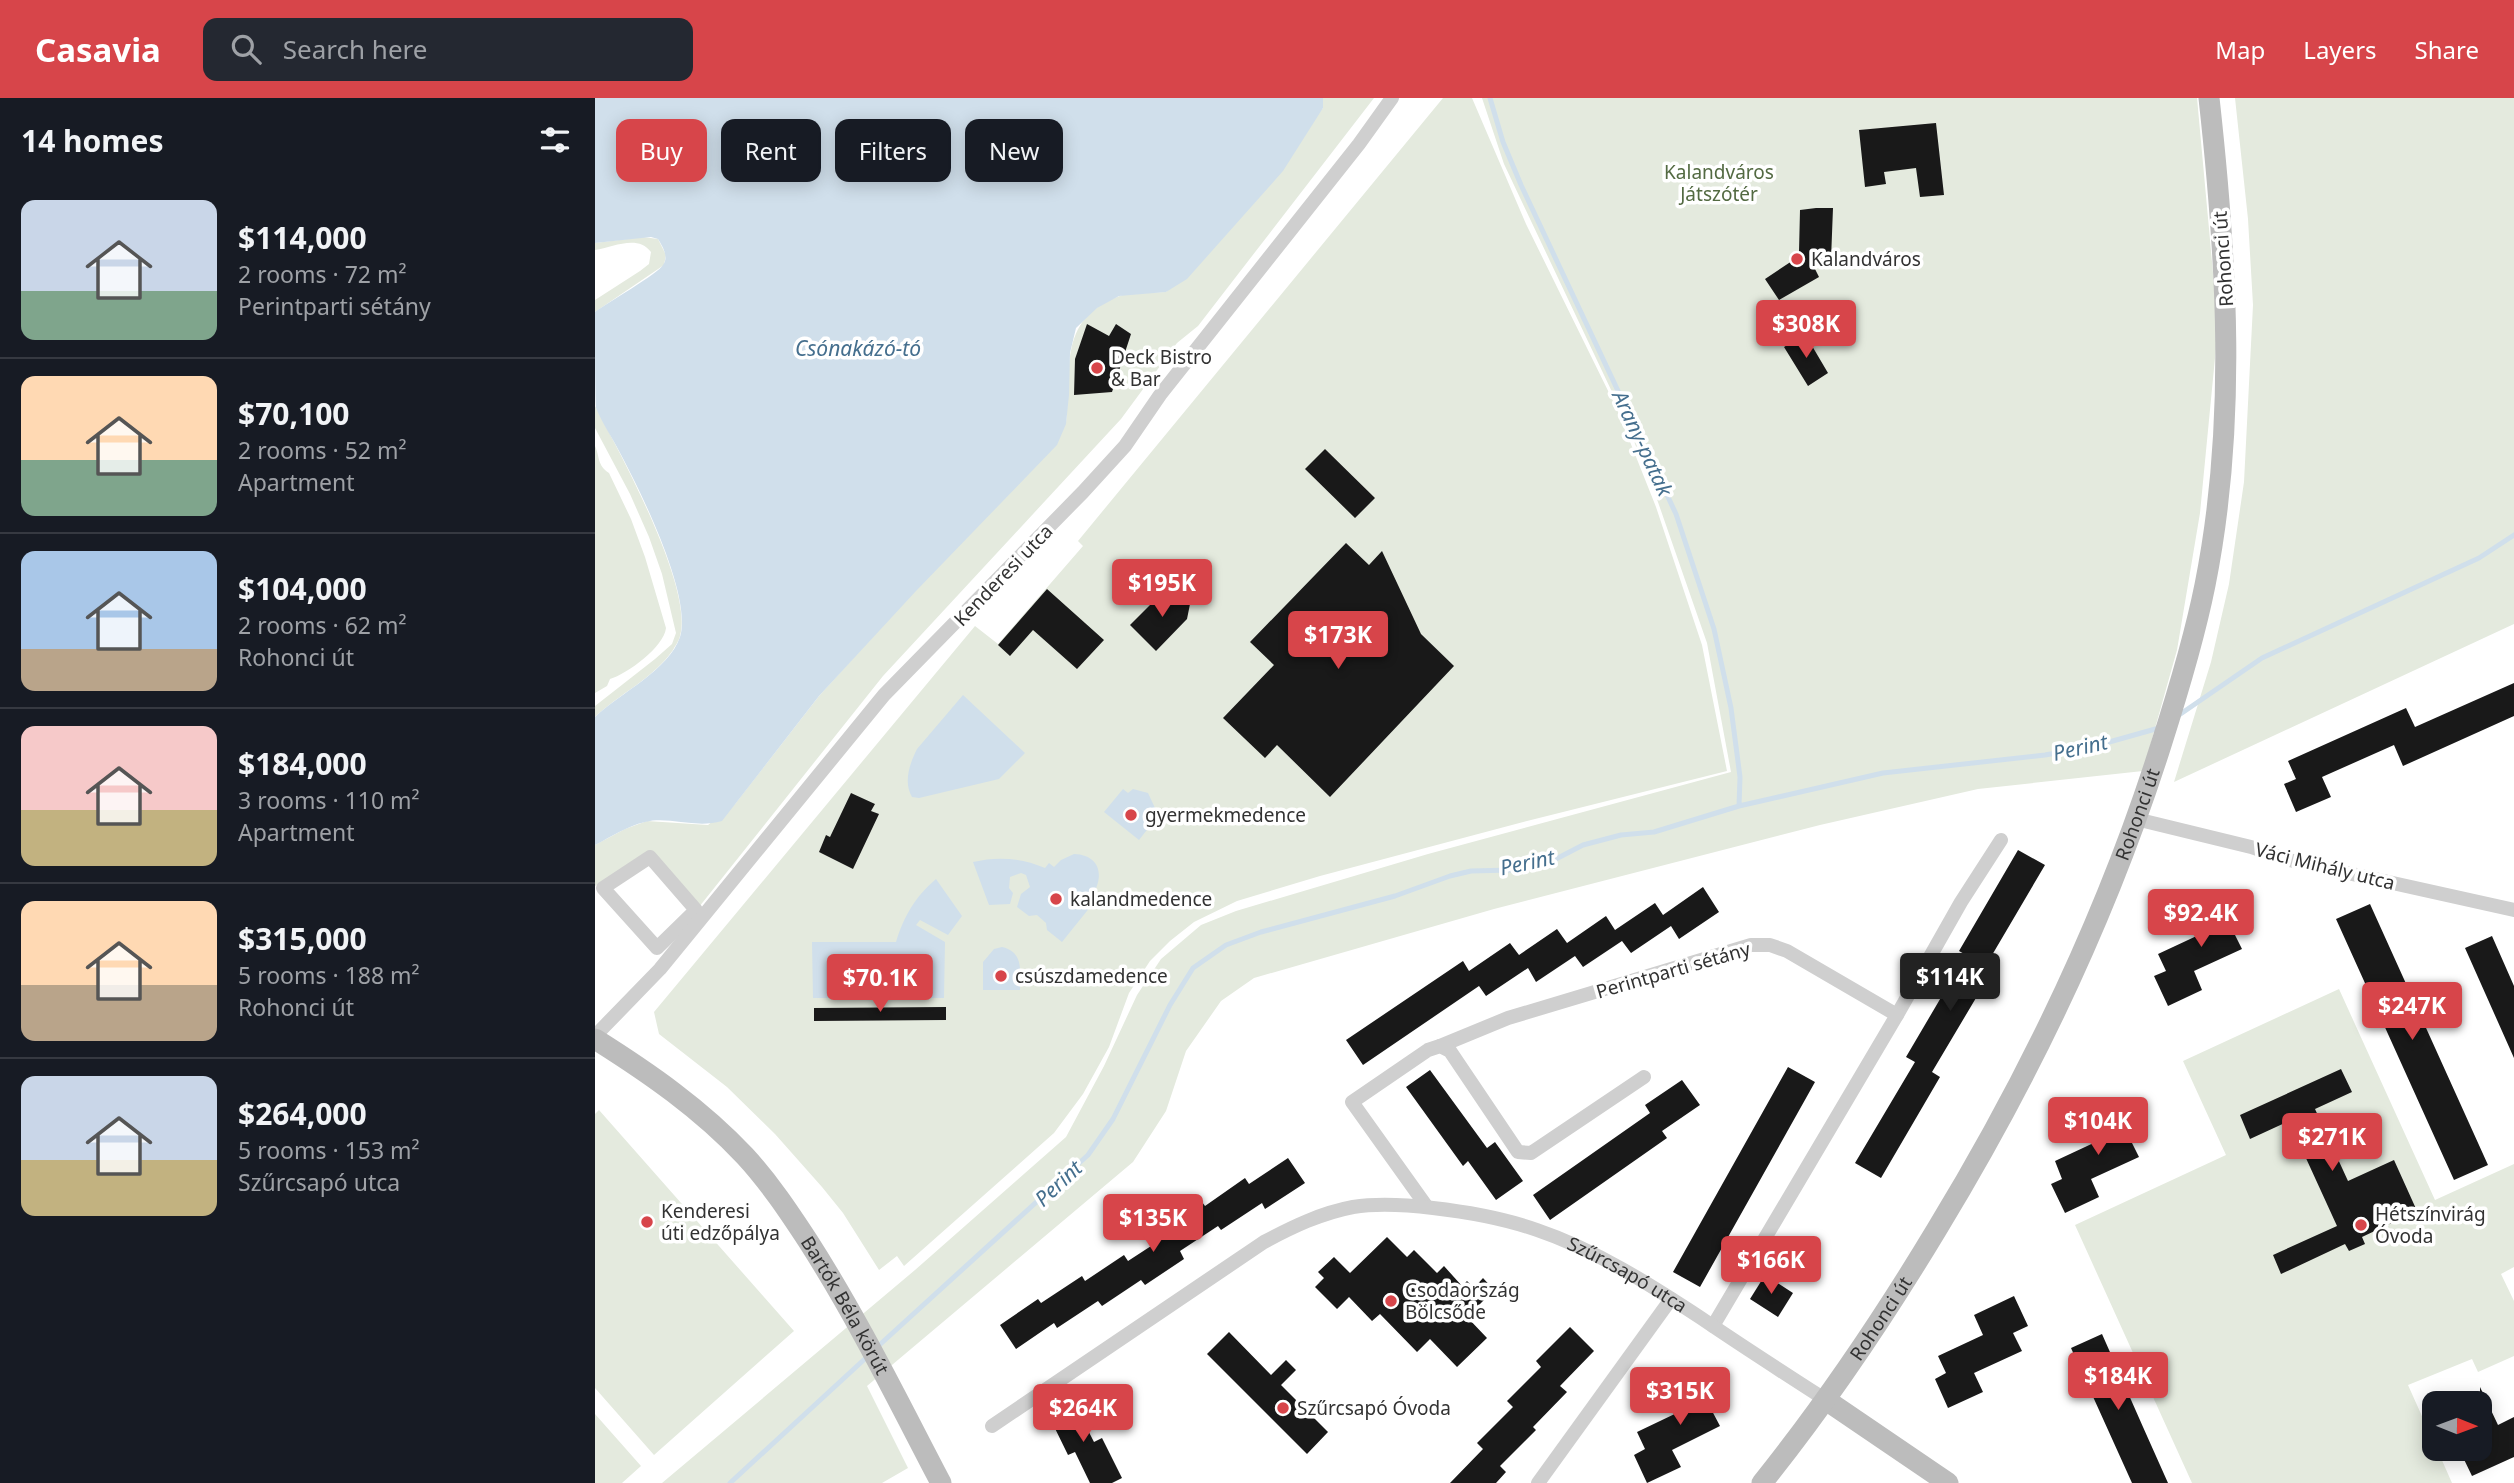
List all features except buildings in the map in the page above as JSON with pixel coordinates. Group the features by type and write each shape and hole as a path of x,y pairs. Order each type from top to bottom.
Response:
{"main road":[{"name":"Rohonci út","path":"1762,1483 1826,1400 1912,1271 2016,1093 2058,1009 2113,882 2149,783 2187,660 2206,583 2217,498 2225,406 2227,308 2209,98"},
{"name":"Bartók Béla körút","path":"595,1037 678,1095 746,1157 791,1215 849,1308 941,1483"},
{"name":"Szűrcsapó utca","path":"1826,1400 1948,1483"}],"street":[{"name":"Kenderesi utca","path":"595,1037 660,970 884,695 1075,501 1125,446 1160,395 1359,144 1392,98"},
{"name":"Váci Mihály utca","path":"2137,819 2251,847 2289,860 2514,910"},
{"path":"1713,1326 1961,902 2001,840"},
{"path":"650,857 696,910 657,948 603,888 650,857"},
{"name":"Perintparti sétány","path":"1440,1046 1508,1018 1751,945 1770,945 1787,951 1897,1015"},
{"path":"1427,1207 1352,1102 1428,1050 1440,1046 1450,1051 1518,1152 1531,1153 1644,1077"},
{"name":"Szűrcsapó utca","path":"992,1426 1264,1242 1295,1225 1352,1208 1427,1207 1493,1217 1575,1245 1622,1268 1826,1400"},
{"path":"1538,1483 1671,1299"}],"green space":[{"path":"1323,98 1374,98 1198,326 1177,343 1121,419 883,676 699,907 650,851 595,886 595,845 647,821 708,825 735,804 819,696 1066,423 1071,350 1085,319 1098,307 1123,295 1166,292 1323,108"},
{"path":"1443,98 1472,98 1526,224 1617,409 1656,507 1702,645 1727,771 1320,876 1237,901 1194,922 1150,961 1129,993 1109,1047 1083,1094 1054,1133 904,1266 897,1256 879,1270 843,1213 822,1187 775,1134 727,1087 659,1034 654,1012 975,626 998,644 1083,546 1078,541"},
{"name":"Kalandváros Játszótér","path":"1482,98 2197,98 2218,327 2200,513 2177,650 2143,771 1978,789 1820,825 1494,909 1254,978 1221,1001 1186,1051 1166,1111 1133,1162 867,1386 908,1468 882,1483 662,1483 915,1270 1066,1137 1104,1066 1137,995 1161,959 1201,925 1236,911 1428,854 1731,772 1707,643 1651,482 1622,413 1504,164"},
{"path":"2235,98 2514,98 2514,624 2174,782 2211,662 2229,584 2244,482 2253,305 2248,219"},
{"path":"643,237 658,239 666,255 664,265 595,312 595,300 649,264 651,252 646,247 632,243 595,250 595,243"},
{"path":"595,406 652,520 676,586 681,614 679,638 665,660 595,717 595,706 672,644 676,633 662,574 649,537 595,428"},
{"path":"595,446 601,464 609,473 631,519 666,628 659,643 644,659 610,679 607,686 595,693"},
{"path":"2339,989 2435,1200 2514,1164 2514,1267 2501,1274 2514,1301 2514,1356 2478,1372 2472,1359 2408,1385 2422,1416 2422,1461 2442,1461 2452,1483 2192,1483 2075,1225 2226,1155 2183,1061"},
{"name":"Kenderesi úti edzőpálya","path":"599,1110 794,1331 654,1455 595,1388 595,1114"},
{"path":"595,1414 641,1466 622,1483 595,1483"}],"water":[{"name":"Csónakázó-tó","path":"595,98 1323,98 1323,108 1283,171 1187,279 1166,292 1119,296 1097,308 1076,328 1070,353 1066,424 1057,445 819,696 722,821 702,824 664,820 645,822 595,845 595,717 666,660 680,637 682,619 672,570 651,515 596,408 595,312 659,269 663,265 665,255 658,239 651,237 595,243"},
{"path":"963,695 1025,753 999,779 919,798 912,797 908,779 917,749"},
{"name":"gyermekmedence","path":"1123,789 1128,793 1133,789 1148,793 1155,808 1152,813 1157,817 1139,840 1104,812"},
{"name":"kalandmedence","path":"1074,854 1090,858 1098,868 1099,875 1091,897 1095,901 1062,942 1047,930 1046,923 1037,915 1029,916 1017,907 1021,894 1030,887 1026,875 1021,873 1010,877 1009,888 1013,893 1010,904 989,905 973,862 1009,859 1045,868 1049,863 1054,867"},
{"path":"936,879 962,916 948,935 920,920 916,925 945,942 944,998 813,998 812,942 896,942 911,908"},
{"name":"csúszdamedence","path":"1002,947 1014,953 1017,958 1020,990 983,990 983,962 994,949"}],"waterway":[{"name":"Arany-patak","path":"1490,98 1503,142 1521,185 1676,514 1714,629 1731,708 1740,777 1739,806"},
{"name":"Perint","path":"2179,715 2262,658 2479,558 2514,535"},
{"name":"Perint","path":"875,1349 1088,1155 1113,1119 1170,1005 1193,968 1226,945 1261,932 1395,896 1450,876 1471,871 1511,870 1554,860 1583,845 1621,835 1654,832 1739,806 1883,773 2045,755 2095,746 2159,728"},
{"name":"Perint","path":"730,1483 868,1356"}],"place":[{"name":"Kalandváros","path":"1797,259"},
{"name":"Deck Bistro & Bar","path":"1097,368"},
{"name":"gyermekmedence","path":"1131,815"},
{"name":"kalandmedence","path":"1056,899"},
{"name":"csúszdamedence","path":"1001,976"},
{"name":"Kenderesi úti edzőpálya","path":"647,1222"},
{"name":"Hétszínvirág Óvoda","path":"2361,1225"},
{"name":"Csodaország Bölcsőde","path":"1391,1301"},
{"name":"Szűrcsapó Óvoda","path":"1283,1408"}]}
